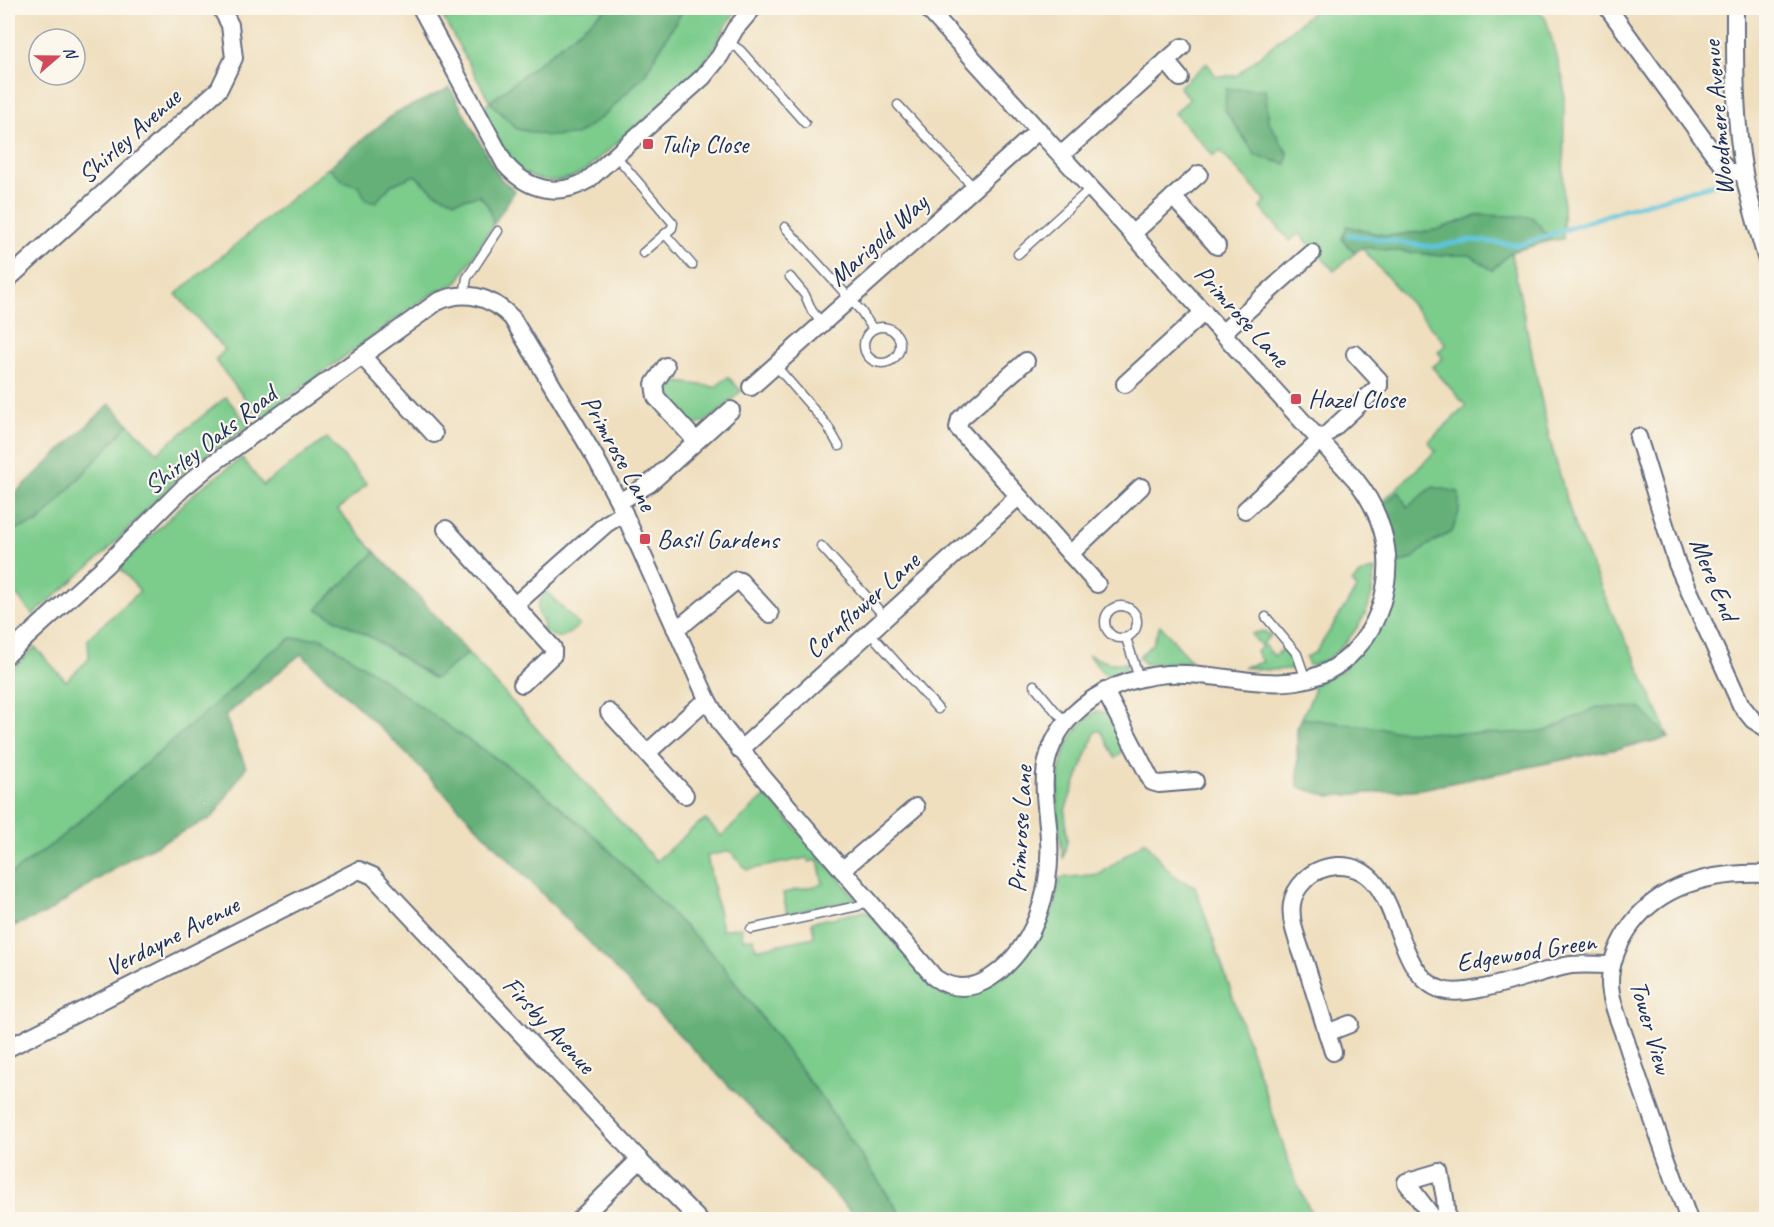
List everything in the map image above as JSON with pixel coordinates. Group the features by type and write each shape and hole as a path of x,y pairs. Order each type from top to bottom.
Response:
{"street":[{"name":"Shirley Avenue","path":"8,279 219,89 234,58 230,25 221,8"},
{"path":"421,8 501,158 512,173 521,180 550,190 569,189 588,180 616,156 703,77 716,61 735,29 753,8"},
{"name":"Primrose Lane","path":"464,295 489,300 505,310 512,318 595,457 622,507 708,701 740,750 924,966 940,981 961,988 982,983 1001,969 1029,934 1042,904 1047,888 1049,855 1045,790 1046,764 1056,739 1067,721 1084,704 1105,691 1139,678 1183,674 1263,682 1306,680 1321,676 1335,668 1359,645 1379,610 1388,567 1385,539 1373,505 1355,479 927,8"},
{"path":"1608,8 1714,154 1729,172 1743,172"},
{"name":"Woodmere Avenue","path":"1735,8 1735,86 1743,172 1760,216 1767,257"},
{"path":"1061,155 1182,47"},
{"path":"1166,61 1180,78"},
{"name":"Marigold Way","path":"751,387 1039,130"},
{"path":"1132,234 1199,174"},
{"path":"1173,197 1217,246"},
{"path":"1222,333 1312,253"},
{"name":"Shirley Oaks Road","path":"8,654 106,565 195,477 437,302 464,295"},
{"path":"1125,384 1204,312"},
{"path":"1245,510 1379,386 1379,380 1355,354"},
{"path":"362,356 434,434"},
{"path":"1026,361 960,418 957,425 960,433 1096,584"},
{"path":"666,366 654,384 656,397 696,441"},
{"path":"515,605 731,410"},
{"name":"Mere End","path":"1638,437 1677,564 1741,705 1753,720 1767,728"},
{"path":"1070,554 1141,487"},
{"name":"Cornflower Lane","path":"740,750 1018,497"},
{"path":"446,529 554,651 553,655 522,684"},
{"path":"675,628 686,622 736,580 740,581 770,614"},
{"path":"1105,691 1152,782 1160,784 1195,781"},
{"path":"647,753 698,707 708,701"},
{"path":"609,712 685,795"},
{"path":"843,870 916,807"},
{"name":"Edgewood Green","path":"1333,1052 1296,932 1292,904 1302,882 1317,871 1345,866 1356,869 1374,881 1386,901 1406,950 1417,969 1426,980 1441,989 1469,990 1571,965 1612,964"},
{"name":"Verdayne Avenue","path":"8,1047 359,870"},
{"name":"Firsby Avenue","path":"359,870 373,876 699,1220"},
{"name":"Tower View","path":"1689,1220 1637,1077 1614,1003 1610,984 1612,964 1619,944 1630,926 1643,911 1668,892 1690,882 1714,876 1767,873"},
{"path":"1327,1033 1350,1024"},
{"path":"579,1220 640,1160"},
{"path":"1435,1220 1406,1182 1440,1172 1446,1198 1447,1220"}],"lane":[{"path":"728,42 740,50 805,123"},
{"path":"898,105 974,188"},
{"path":"616,156 672,220 673,225 643,253"},
{"path":"1018,254 1091,189"},
{"path":"785,227 851,299 873,329"},
{"path":"464,295 467,278 498,231"},
{"path":"665,234 692,265"},
{"path":"790,277 805,295 812,311 823,324"},
{"path":"886,327 899,339 898,352 891,361 879,363 866,354 865,337 873,329 886,327"},
{"path":"776,366 827,425 839,446"},
{"path":"821,546 886,618"},
{"path":"1266,617 1297,654 1306,680"},
{"path":"870,633 938,709"},
{"path":"1126,638 1139,678"},
{"path":"1034,685 1057,713 1067,721"},
{"path":"751,928 858,906 868,900"}],"green space":[{"path":"438,8 607,8 490,102"},
{"path":"607,8 684,8 645,74 606,114 576,135 548,136 517,129 490,102"},
{"path":"684,8 740,8 729,21 702,65 659,106 586,170 577,175 559,180 541,180 516,166 481,109 490,102 576,135 606,114 645,74"},
{"path":"1317,8 1537,8 1546,19 1564,83 1563,239 1552,240 1531,217 1479,215 1436,230 1386,236 1347,227 1342,239 1355,253 1334,271 1299,233 1290,241 1260,207 1266,201 1220,151 1214,156 1174,113 1190,99 1179,87 1207,63 1216,76 1236,76"},
{"path":"450,88 494,168 501,179 515,191 493,225 489,208 479,195 455,201 434,192 415,175 391,185 376,202 366,200 359,186 343,181 329,167 395,113"},
{"path":"1226,89 1265,89 1269,122 1288,154 1286,164 1256,156 1225,110"},
{"path":"329,167 343,181 385,192 391,185 415,175 425,185 469,198 479,195 491,210 493,225 457,283 421,301 260,418 215,360 225,350 176,294"},
{"path":"1479,215 1532,217 1552,240 1511,252 1492,270 1470,255 1433,255 1362,247 1355,253 1342,239 1347,226 1386,236 1436,230"},
{"path":"1361,247 1433,255 1470,255 1492,270 1511,252 1549,437 1575,528 1669,738 1421,789 1330,796 1298,787 1297,729 1313,694 1313,685 1343,670 1394,580 1392,541 1381,503 1436,451 1428,442 1466,406 1432,367 1443,358 1438,352 1446,344"},
{"path":"678,375 678,382 715,387 728,377 741,391 709,419 702,423 689,425 660,390 666,378"},
{"path":"226,397 249,426 184,471 106,552 33,615 8,585 8,532 39,522 129,424 157,453"},
{"path":"110,404 129,424 39,522 8,532 8,500"},
{"path":"327,438 367,484 338,510 375,552 317,609 374,639 434,679 468,653 656,861 698,824 706,820 721,836 767,795 857,899 787,914 783,893 823,884 818,860 809,862 807,858 747,870 730,851 707,856 722,930 741,927 743,939 754,938 756,949 814,937 812,922 865,911 925,978 971,994 1054,908 1060,878 1100,874 1145,841 1172,874 1195,886 1294,1177 1314,1219 904,1219 824,1101 720,962 598,839 527,779 368,669 292,638 264,657 228,693 54,843 8,876 8,673 35,647 66,681 89,659 88,638 140,591 119,567 197,491 242,458 263,485"},
{"path":"1433,487 1459,492 1459,512 1452,532 1428,545 1412,559 1395,564 1391,530 1382,506 1399,491 1407,507"},
{"path":"375,552 420,598 468,653 435,679 374,639 317,609"},
{"path":"1375,569 1370,602 1359,624 1336,652 1318,664 1309,665 1306,657 1316,652 1357,588 1352,582 1363,573"},
{"path":"547,592 579,625 562,637 553,636 543,630 544,624 539,615 538,603"},
{"path":"1160,625 1192,662 1145,664 1139,657 1153,643"},
{"path":"1263,631 1271,635 1263,643 1274,656 1283,649 1294,663 1293,669 1267,670 1243,667 1263,662 1256,652 1262,647 1251,634"},
{"path":"292,638 321,638 527,779 598,839 720,962 824,1101 904,1219 858,1219 389,736 301,654 225,716 246,767 213,817 129,859 45,914 8,928 8,876 54,843 228,693 264,657"},
{"path":"1088,655 1109,663 1127,663 1128,667 1107,677"},
{"path":"1597,707 1640,708 1669,738 1421,789 1330,796 1298,787 1297,729 1302,718 1401,731 1485,734 1546,731"},
{"path":"1097,711 1108,714 1125,745 1120,755 1115,758 1103,734 1099,730 1095,733 1065,810 1067,841 1063,859 1057,798 1062,758 1081,724"}],"waterway":[{"path":"1349,235 1433,247 1471,240 1520,245 1622,210 1722,182"}],"place":[{"name":"Tulip Close","path":"648,144"},
{"name":"Hazel Close","path":"1296,399"},
{"name":"Basil Gardens","path":"645,539"}]}
